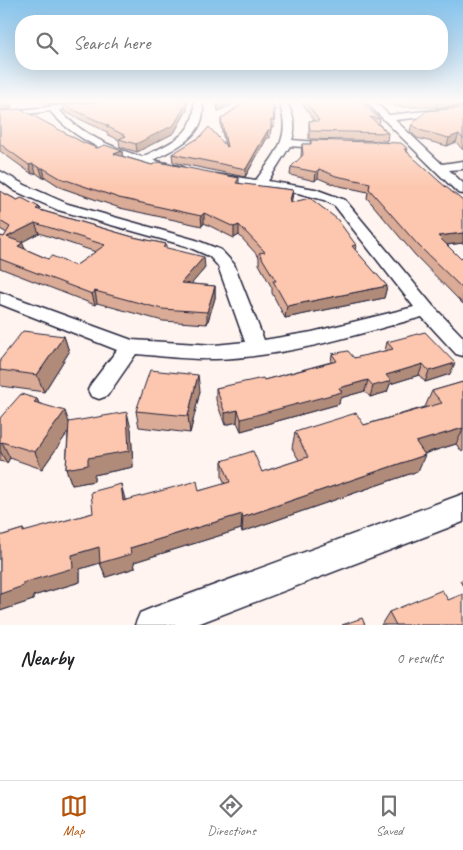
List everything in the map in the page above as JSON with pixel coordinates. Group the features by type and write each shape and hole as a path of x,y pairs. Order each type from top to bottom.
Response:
{"street":[{"path":"76,130 87,138 116,151 144,160 196,174 319,194 340,203 426,310 463,349"},
{"path":"144,160 184,138 192,130"},
{"path":"259,185 287,143 290,130"},
{"path":"399,130 463,190"},
{"path":"287,143 338,146"},
{"path":"404,148 416,147"},
{"path":"439,168 463,165"},
{"path":"0,175 20,188 63,207 191,243 215,253 226,264 257,348"},
{"path":"0,298 130,348 215,352 257,348 312,339 426,310"},
{"path":"99,390 130,348"},
{"path":"152,625 463,508"}],"building":[{"path":"0,130 60,130 97,148 105,145 122,151 114,154 152,165 158,162 239,178 236,183 293,190 289,203 310,198 337,219 356,245 352,246 387,286 287,306 273,281 276,281 259,253 265,252 239,225 234,227 204,213 201,216 119,198 60,178 33,164 29,165 0,144"},
{"path":"114,130 164,130 136,144 119,139 126,136"},
{"path":"206,130 212,130 227,147 223,130 268,130 246,169 172,154 200,137"},
{"path":"385,130 388,133 310,131"},
{"path":"420,130 463,130 463,139 459,134 449,138"},
{"path":"311,140 401,143 408,149 404,149 463,201 463,233 438,236 460,258 463,257 463,289 418,245 369,189 370,183 336,176 319,169 316,172 291,167 303,155 302,144 311,144"},
{"path":"0,191 17,200 22,198 39,207 36,209 133,237 166,244 163,247 204,257 181,283 215,286 207,312 162,309 95,291 92,294 0,259 0,236 4,237 10,227 0,221","holes":["35,223 105,245 75,266 52,256 48,259 18,246 23,243 7,237"]},
{"path":"23,331 64,336 37,375 0,370 0,360"},
{"path":"425,332 455,363 429,371 423,364 386,375 391,381 373,386 368,380 339,388 342,392 241,419 238,410 225,413 216,388 263,378 264,380 337,361 332,354 348,351 354,358 393,349 387,342"},
{"path":"150,370 198,375 188,416 136,411"},
{"path":"463,382 463,428 416,442 425,455 243,517 242,514 130,548 131,554 100,563 99,547 72,555 73,568 23,583 23,586 0,594 0,536 23,529 23,532 93,513 91,492 121,484 123,501 197,481 199,491 230,482 222,461 253,451 262,472 308,457 295,432 356,413 364,425 442,403 432,391"},
{"path":"21,394 37,399 34,402 65,411 35,452 2,442 0,444 0,418"},
{"path":"127,412 129,451 88,458 88,465 66,469 69,422"},
{"path":"442,590 448,600 463,594 463,625 396,625 389,612"},
{"path":"362,618 365,625 342,625"}]}
